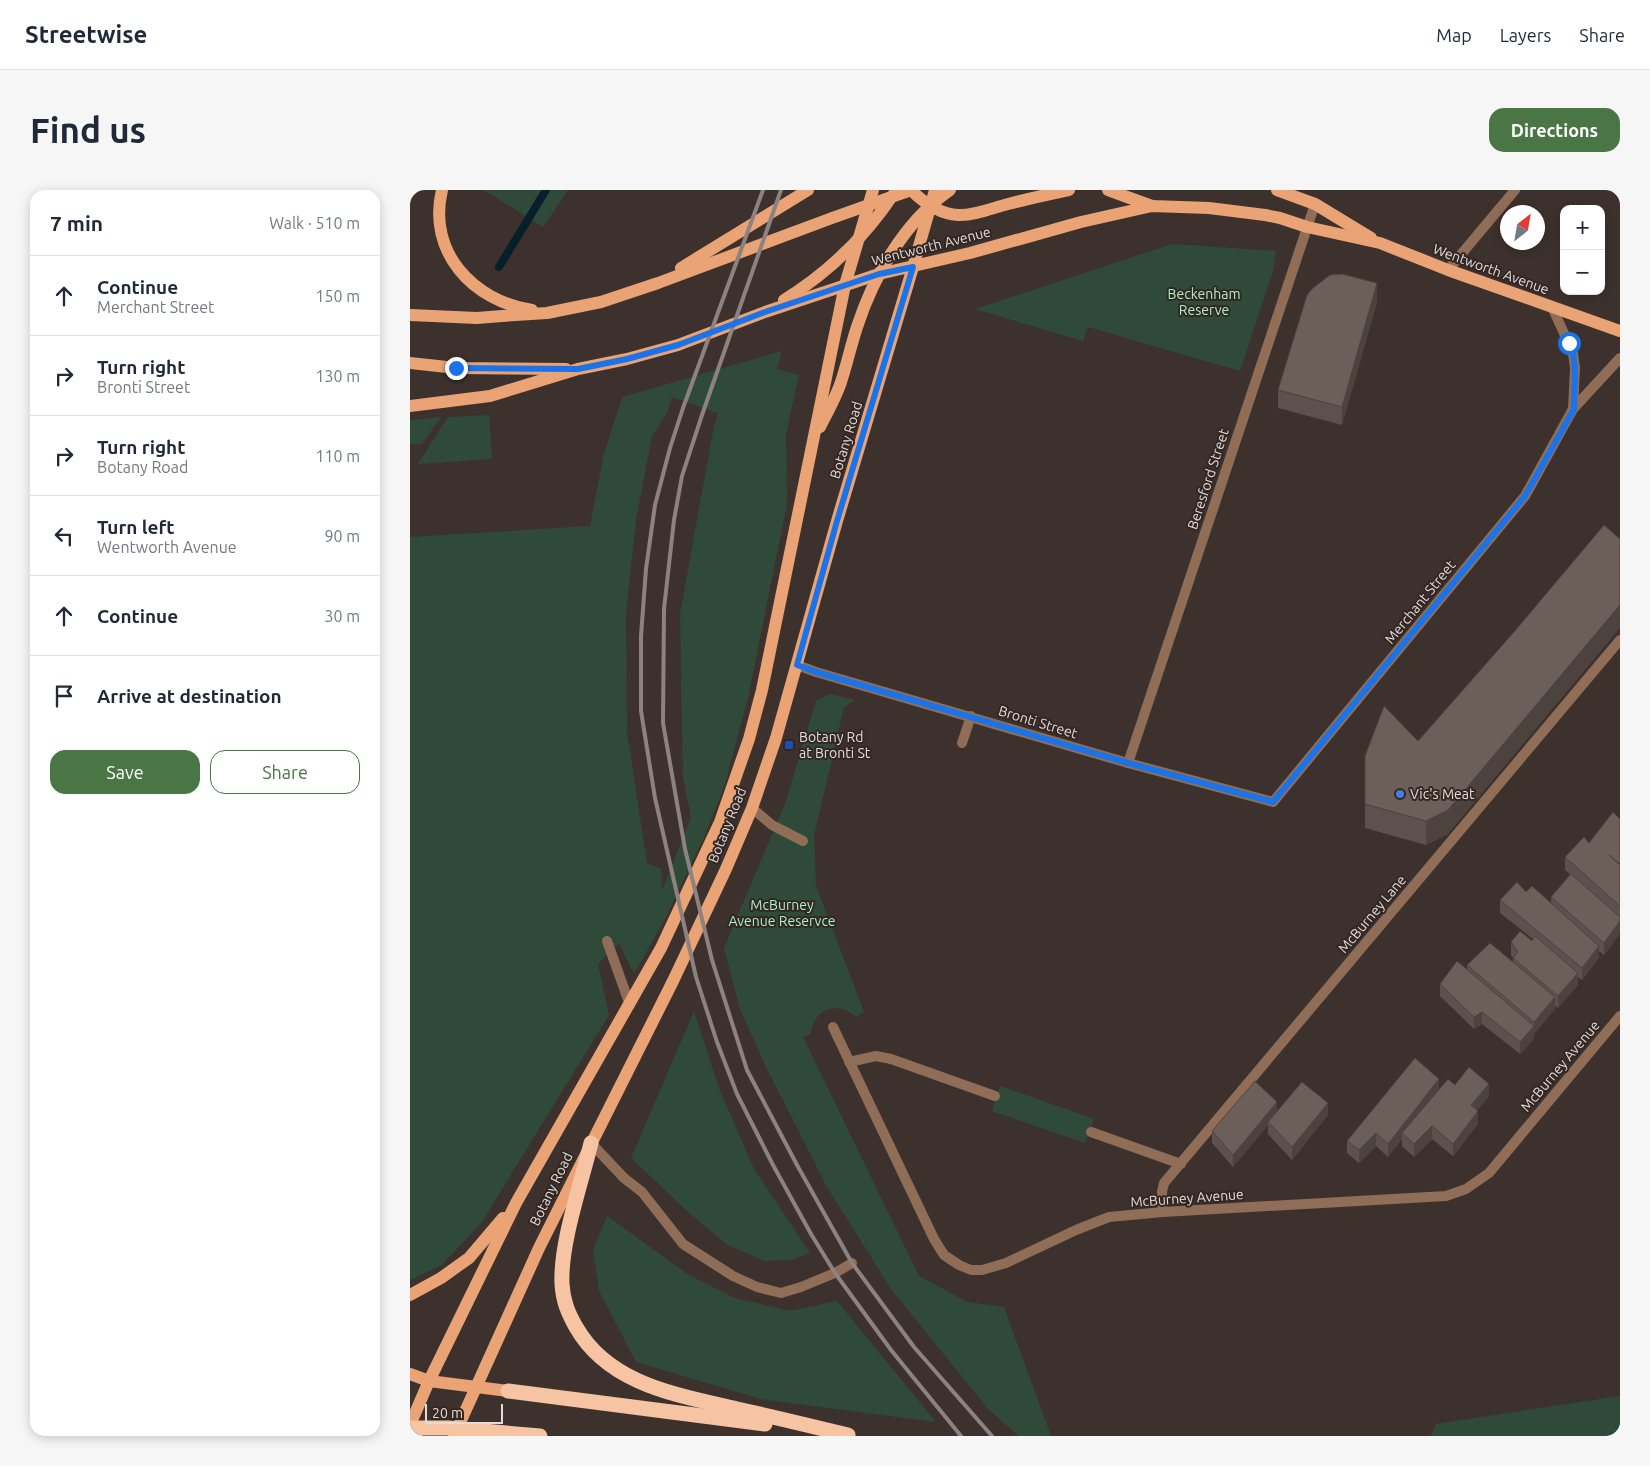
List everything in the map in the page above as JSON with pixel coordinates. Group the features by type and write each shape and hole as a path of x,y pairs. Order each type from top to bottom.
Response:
{"highway":[{"path":"591,1143 567,1238 562,1283 565,1305 583,1340 616,1369 634,1380 668,1393 853,1435"},
{"path":"508,1391 853,1435"},
{"path":"410,1425 540,1436"}],"main road":[{"path":"442,190 439,202 440,224 446,249 468,281 479,290 501,302 547,313"},
{"path":"658,283 808,190"},
{"name":"Botany Road","path":"410,1425 429,1381 516,1202 661,948 712,840 736,779 762,690 845,285 873,190"},
{"path":"410,315 477,318 547,313 601,302 658,283 868,205 894,193 911,190 930,206 958,215 979,212 1034,197 1069,190"},
{"name":"Botany Road","path":"454,1436 539,1248 673,981 726,869 752,808 776,738 837,521 935,190"},
{"path":"812,446 841,383 857,326 879,274 904,236 930,206 950,190"},
{"path":"1108,190 1152,206"},
{"name":"Wentworth Avenue","path":"1277,190 1315,204 1380,244"},
{"path":"765,312 802,289 834,264 858,240 894,193"},
{"name":"Wentworth Avenue","path":"410,406 490,396 578,369 627,359 678,345 765,312 879,274 970,253 1081,222 1152,206 1209,208 1265,215 1306,227 1380,244 1552,308 1620,331"},
{"path":"410,363 456,368 578,369"},
{"path":"410,1295 433,1283 469,1258 516,1202"},
{"path":"410,1374 429,1381 508,1391"},
{"path":"410,1425 421,1436"}],"street":[{"path":"1448,270 1515,190"},
{"name":"Beresford Street","path":"1128,763 1315,204"},
{"name":"Merchant Street","path":"1552,308 1573,353 1575,368 1574,409"},
{"name":"Merchant Street","path":"1273,802 1525,496 1574,409 1620,358"},
{"name":"McBurney Lane","path":"1163,1212 1162,1192 1164,1183 1620,640"},
{"name":"Bronti Street","path":"797,665 1128,763 1273,802"},
{"path":"962,743 971,716"},
{"path":"752,808 772,825 803,841"},
{"path":"607,941 630,1005"},
{"name":"McBurney Avenue","path":"833,1027 934,1239 944,1255 959,1265 972,1270 982,1270 1006,1263 1076,1230 1109,1217 1163,1212 1446,1196 1466,1189 1489,1173 1620,1016"},
{"path":"849,1062 876,1056 891,1059 995,1096"},
{"path":"1091,1132 1181,1164"},
{"path":"591,1143 624,1178 642,1192 683,1244 733,1276 757,1288 781,1293 810,1284 852,1263"}],"green space":[{"path":"484,190 568,190 543,227"},
{"name":"Beckenham Reserve","path":"1172,244 1276,251 1273,271 1240,371 1088,327 1083,341 975,309"},
{"path":"782,351 777,369 799,375 786,434 787,504 748,698 724,787 704,837 665,919 634,974 619,943 598,964 609,1015 482,1222 442,1265 410,1280 410,537 590,526 604,454 622,397","holes":["672,397 718,413 714,426 680,614 683,777 691,817 662,891 661,869 647,863 627,732 626,615 636,520 652,436 667,413"]},
{"path":"489,415 492,459 418,464 448,417"},
{"path":"441,417 422,444 410,444 410,420"},
{"name":"McBurney Avenue Reservce","path":"830,694 855,700 844,707 814,836 816,886 864,1012 856,1017 842,1009 834,1008 827,1010 816,1019 812,1026 811,1034 803,1037 919,1276 967,1302 1004,1307 1051,1436 1019,1436 988,1409 891,1289 827,1187 766,1067 740,1009 724,948 785,804 816,701"},
{"path":"694,1011 719,1088 754,1169 810,1253 791,1260 764,1261 726,1244 685,1209 631,1158"},
{"path":"1000,1086 1094,1119 1085,1143 992,1111"},
{"path":"607,1216 689,1275 735,1298 790,1311 837,1301 936,1422 761,1399 636,1362 599,1291 593,1249"},
{"path":"1620,1396 1620,1436 1431,1436 1436,1424"}],"building":[{"path":"1342,274 1377,283 1342,407 1278,390 1307,295 1330,275"},
{"path":"1604,525 1620,539 1620,605 1448,810 1426,821 1365,804 1365,756 1384,706 1418,741 1514,632"},
{"path":"1613,812 1620,819 1620,864 1609,855 1620,865 1620,906 1565,857 1584,837 1589,843"},
{"path":"1571,874 1620,917 1620,921 1604,943 1551,897"},
{"path":"1517,882 1526,892 1532,886 1599,946 1582,968 1500,900"},
{"path":"1520,931 1532,941 1535,936 1578,973 1558,996 1513,958 1518,952 1511,942"},
{"path":"1490,943 1555,997 1534,1022 1467,965"},
{"path":"1457,961 1534,1026 1520,1042 1482,1012 1474,1017 1440,984"},
{"path":"1415,1058 1439,1079 1388,1144 1376,1133 1359,1150 1347,1141"},
{"path":"1469,1067 1489,1084 1471,1105 1478,1111 1453,1144 1432,1126 1414,1144 1402,1133 1448,1079 1455,1085"},
{"path":"1255,1081 1277,1102 1233,1155 1212,1131"},
{"path":"1302,1082 1328,1103 1292,1147 1268,1122"}],"waterway":[{"path":"499,267 546,190"}],"railway":[{"path":"763,190 683,408 655,505 646,569 641,636 641,711 655,798 696,977 717,1042 737,1094 773,1165 835,1273 891,1350 961,1436"},
{"path":"781,190 682,476 674,520 664,609 663,723 685,849 712,960 747,1070 852,1263 914,1347 992,1436"}],"place":[{"name":"Botany Rd at Bronti St","path":"789,745"},
{"name":"Vic's Meat","path":"1400,794"}],"route":[{"path":"456,368 578,369 627,359 678,345 765,312 879,274 913,267 837,521 797,665 1128,763 1273,802 1525,496 1574,409 1575,368 1573,353 1569,343"}]}
